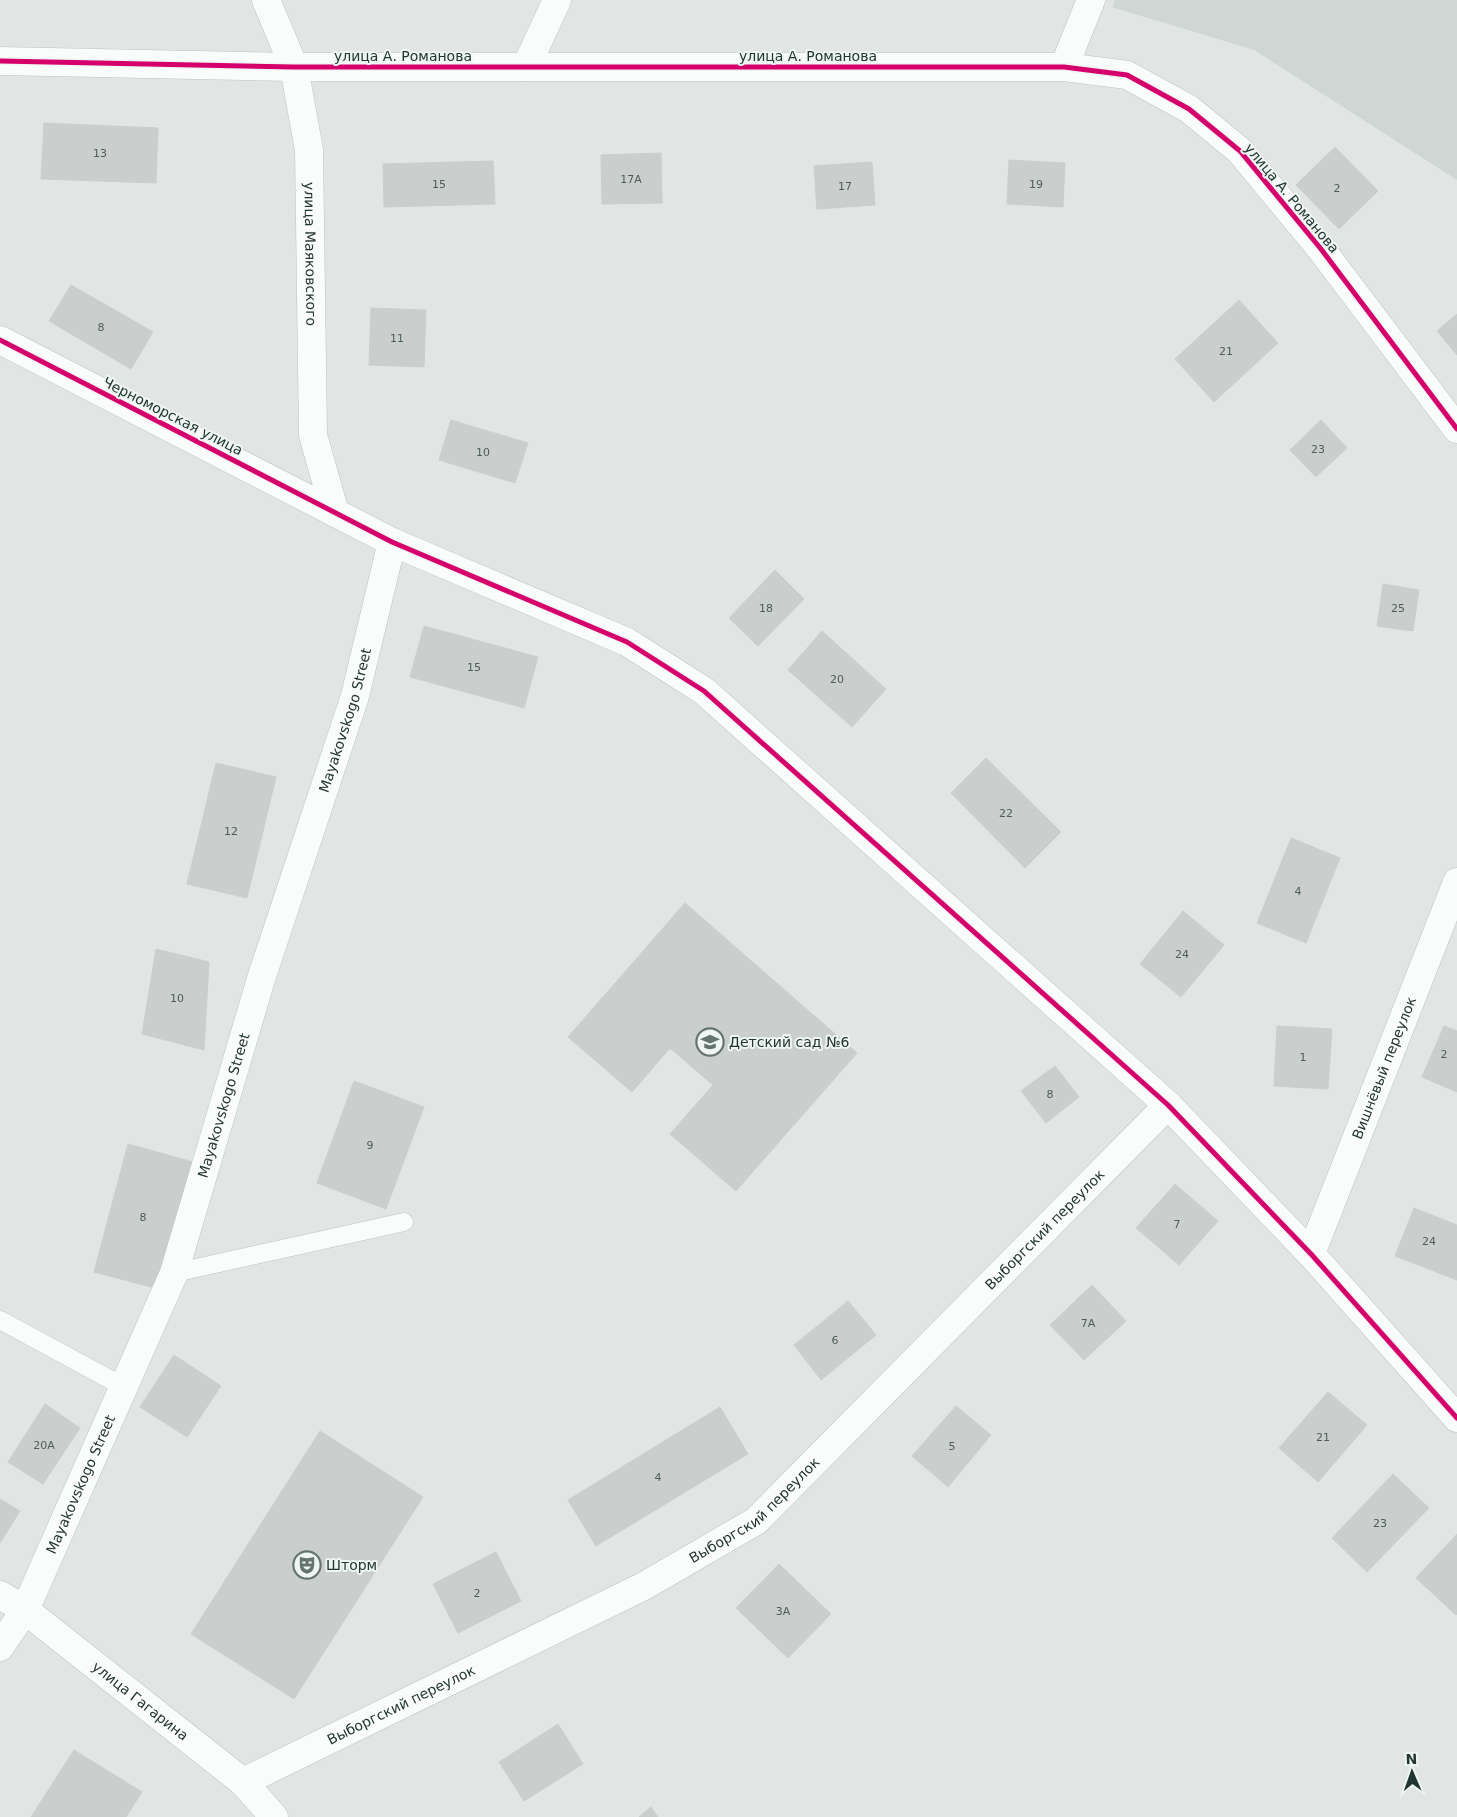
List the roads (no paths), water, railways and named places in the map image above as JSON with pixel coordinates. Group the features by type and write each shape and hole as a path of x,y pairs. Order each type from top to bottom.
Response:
{"street":[{"name":"улица Маяковского","path":"266,0 294,67 309,150 313,435 336,513"},
{"path":"526,67 558,0"},
{"path":"1064,67 1091,0"},
{"name":"улица А. Романова","path":"0,61 294,67 1064,67 1127,75 1189,109 1240,151 1321,250 1457,429"},
{"name":"Черноморская улица","path":"0,340 392,542 627,642 704,691 1168,1105 1311,1254 1457,1418"},
{"name":"Mayakovskogo Street","path":"0,1647 25,1610 174,1273 261,979 354,696 392,542"},
{"name":"Вишнёвый переулок","path":"1311,1254 1457,882"},
{"name":"Выборгский переулок","path":"243,1782 644,1586 756,1522 1168,1105"},
{"name":"улица Гагарина","path":"0,1595 25,1610 243,1782 274,1817"}],"lane":[{"path":"174,1273 404,1222"},
{"path":"0,1320 124,1386"}],"place":[{"name":"Детский сад №6","path":"710,1042"},
{"name":"Шторм","path":"307,1565"}]}
